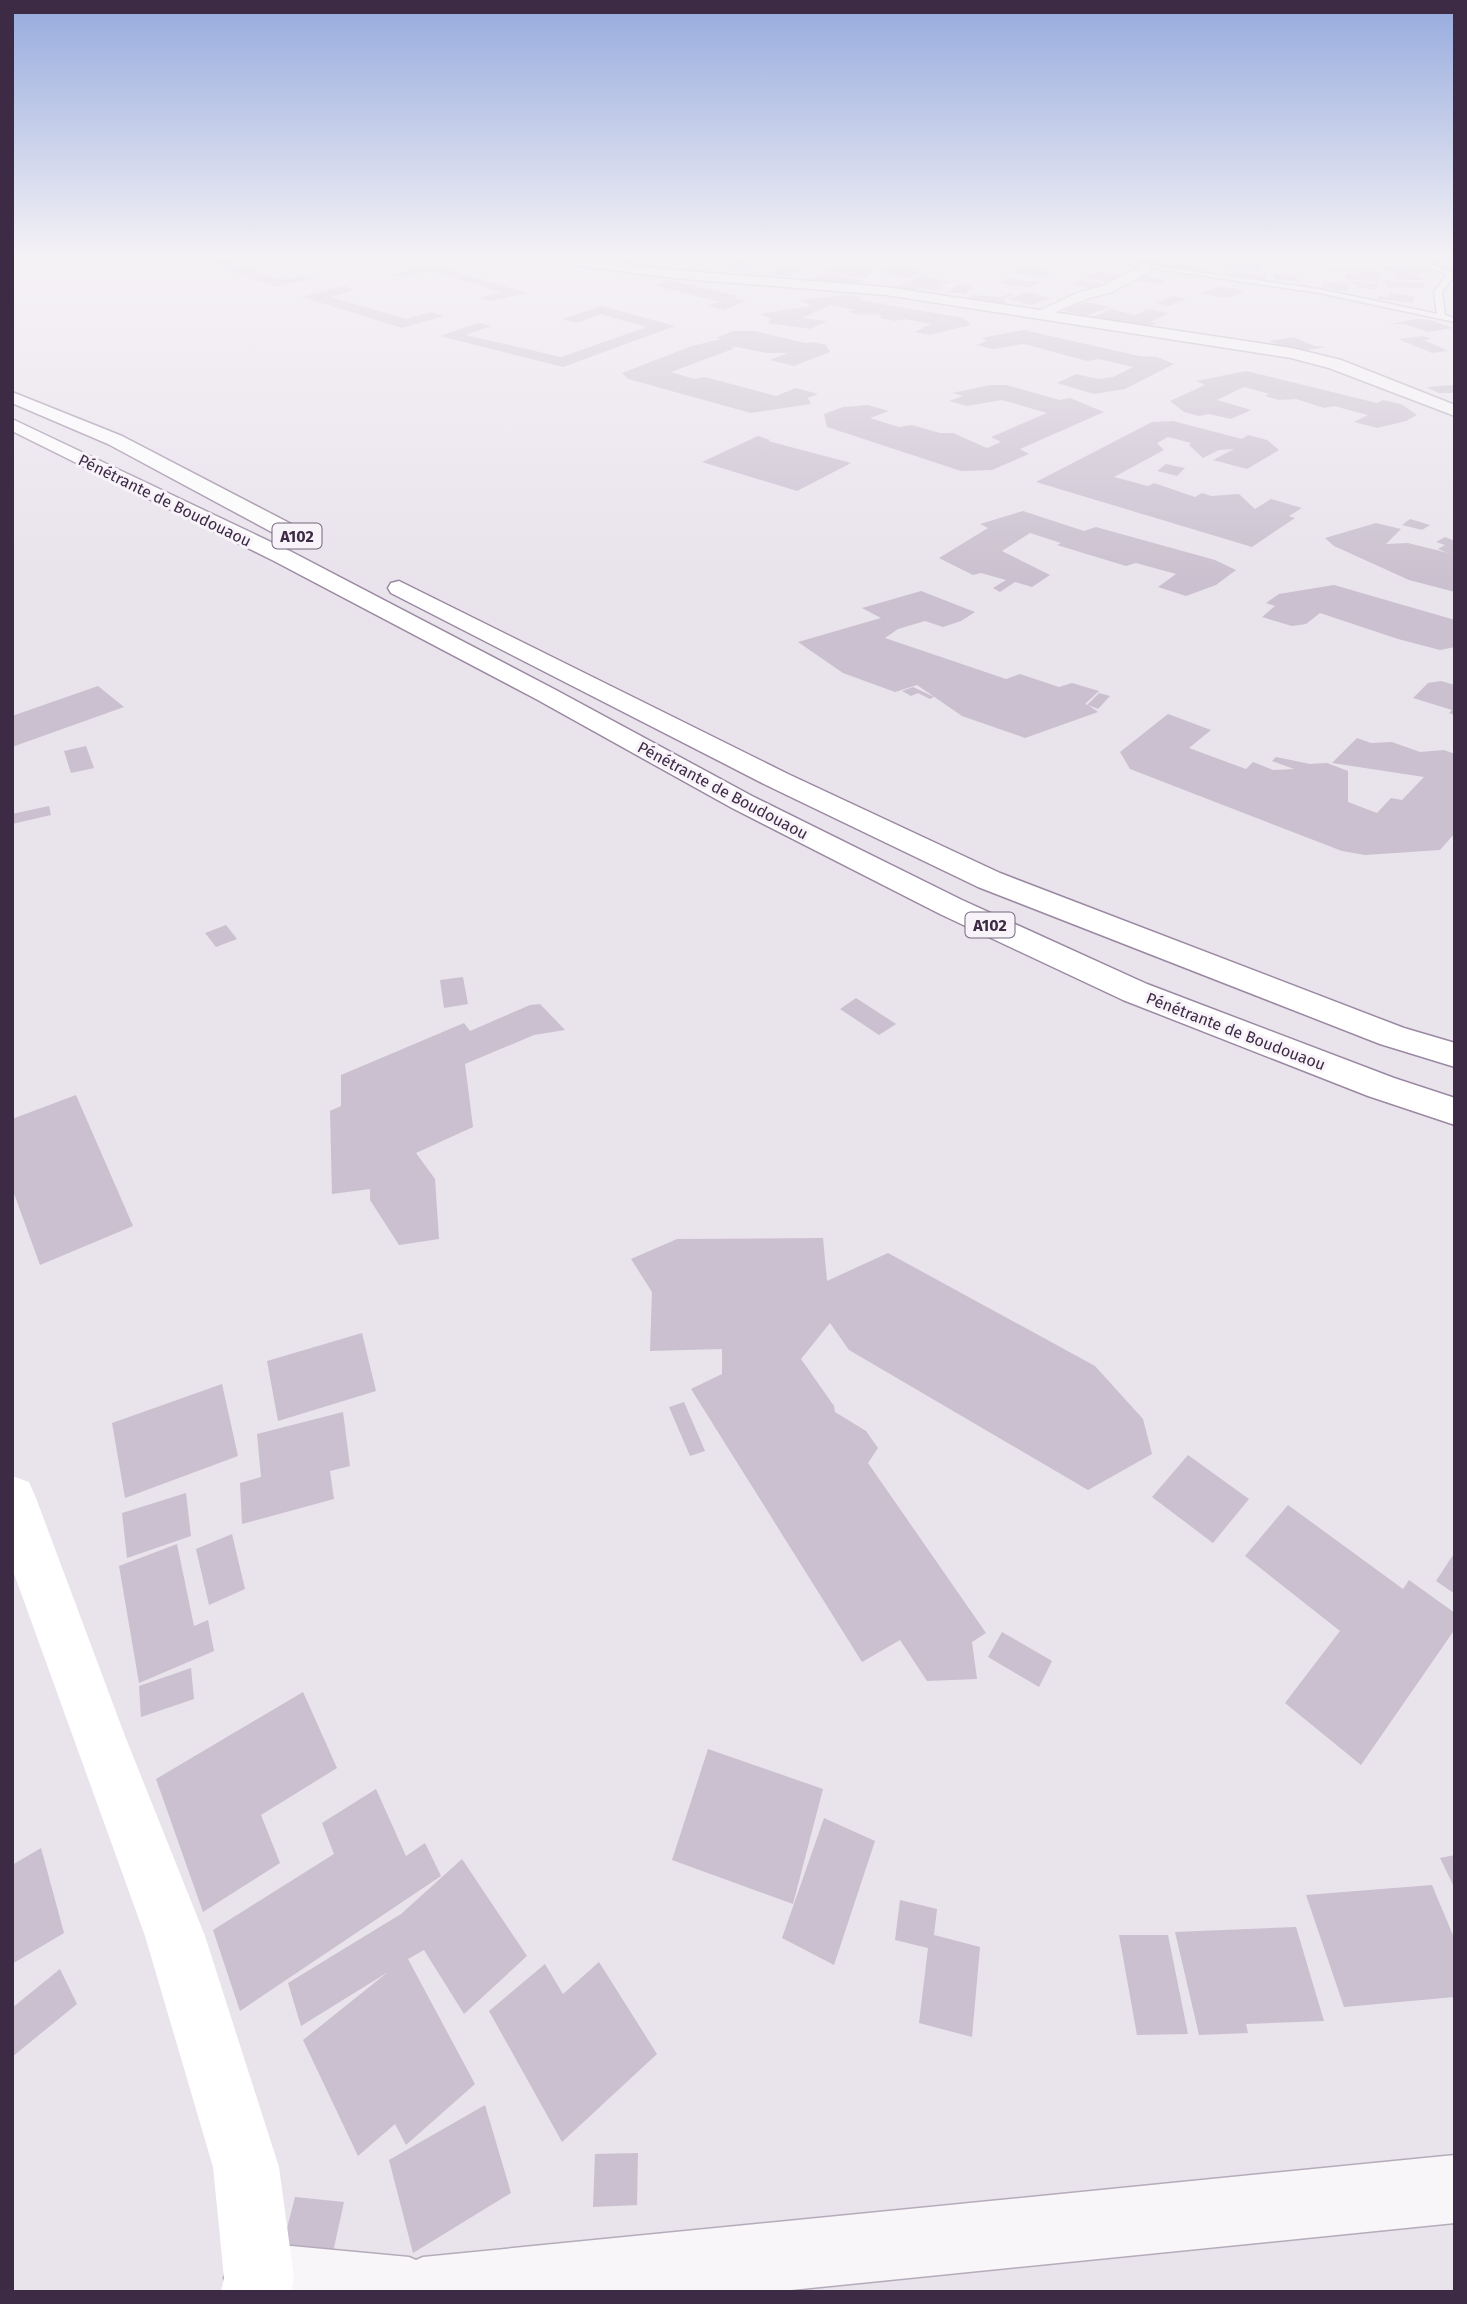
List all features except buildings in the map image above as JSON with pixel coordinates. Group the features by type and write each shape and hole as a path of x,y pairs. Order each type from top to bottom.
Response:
{"main road":[{"name":"Pénétrante de Boudouaou","path":"12,397 115,440 313,544"},
{"name":"Pénétrante de Boudouaou","path":"12,424 282,556 545,694 742,802 951,907 1135,992 1381,1087 1455,1112"},
{"path":"12,436 70,454"},
{"name":"Pénétrante de Boudouaou","path":"386,581 778,780 989,880 1380,1031 1455,1055"},
{"path":"14,1509 175,1936 246,2167 258,2285"}],"street":[{"path":"1339,366 1455,411"},
{"path":"423,2292 1455,2189"},
{"path":"258,2285 409,2292"}]}
